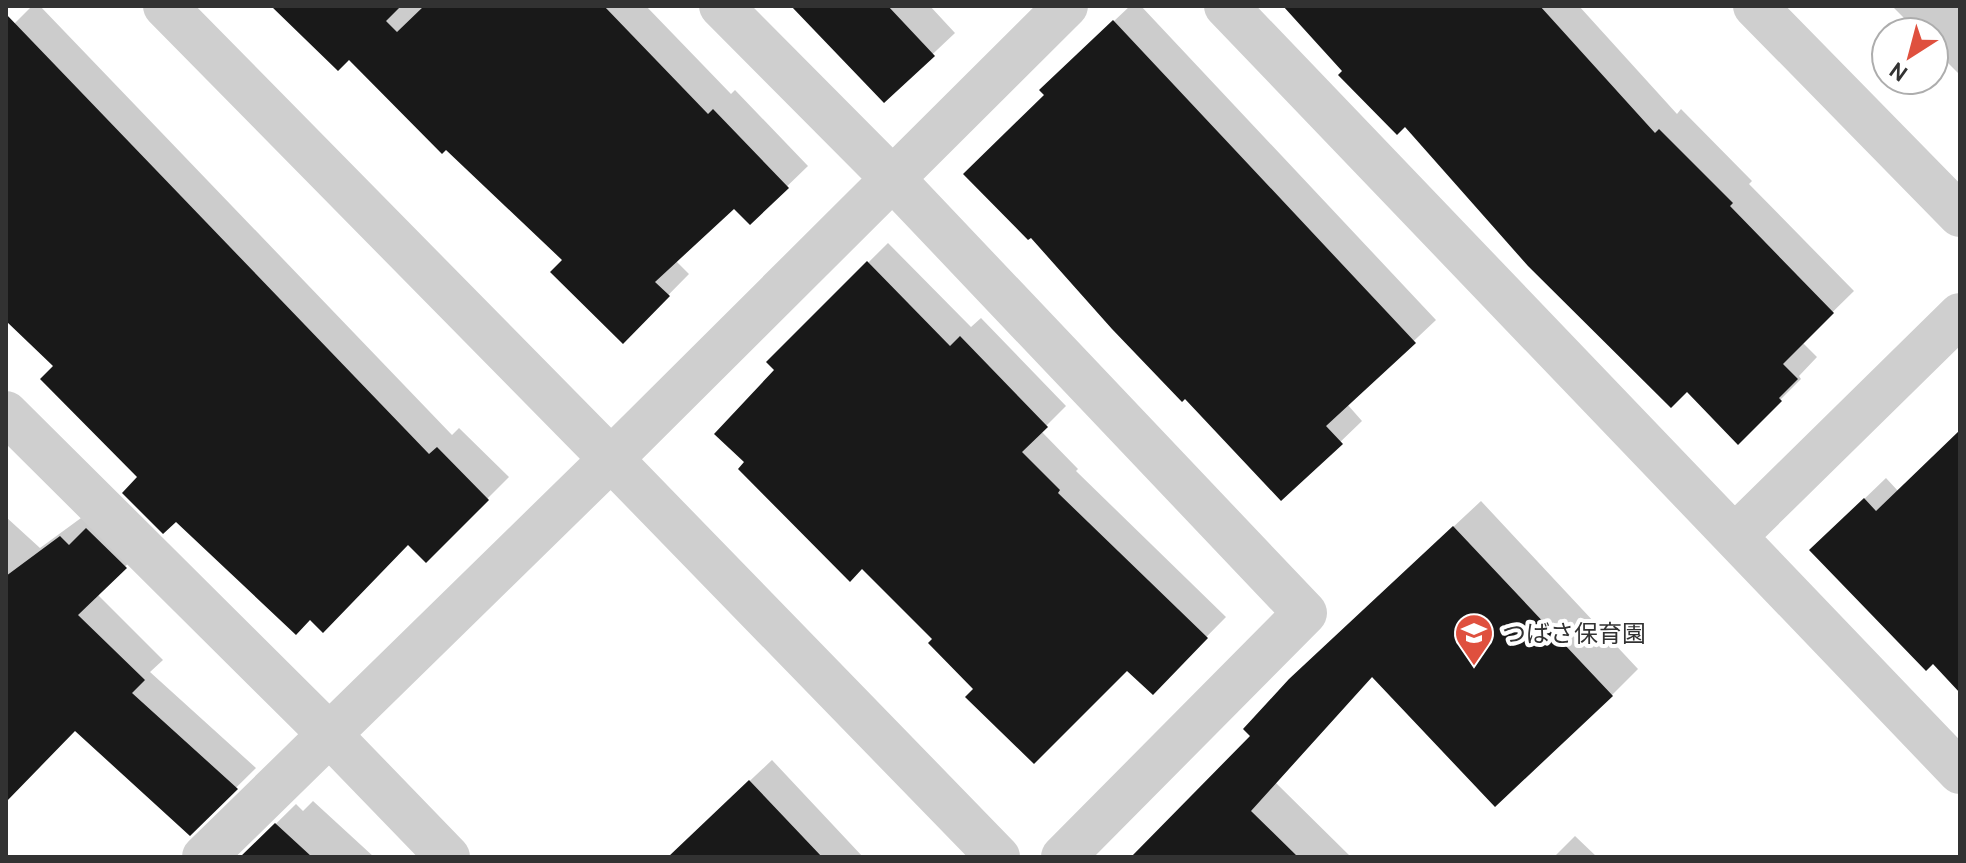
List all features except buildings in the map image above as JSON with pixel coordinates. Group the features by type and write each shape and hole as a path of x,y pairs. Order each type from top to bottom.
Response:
{"street":[{"path":"165,6 998,857"},
{"path":"721,6 893,179 1305,613 1063,857"},
{"path":"204,857 611,459 1066,6"},
{"path":"1226,6 1960,772"},
{"path":"1755,6 1960,215"},
{"path":"1735,536 1960,315"},
{"path":"6,413 329,734 448,857"}],"place":[{"name":"つばさ保育園","path":"1474,667"}]}
